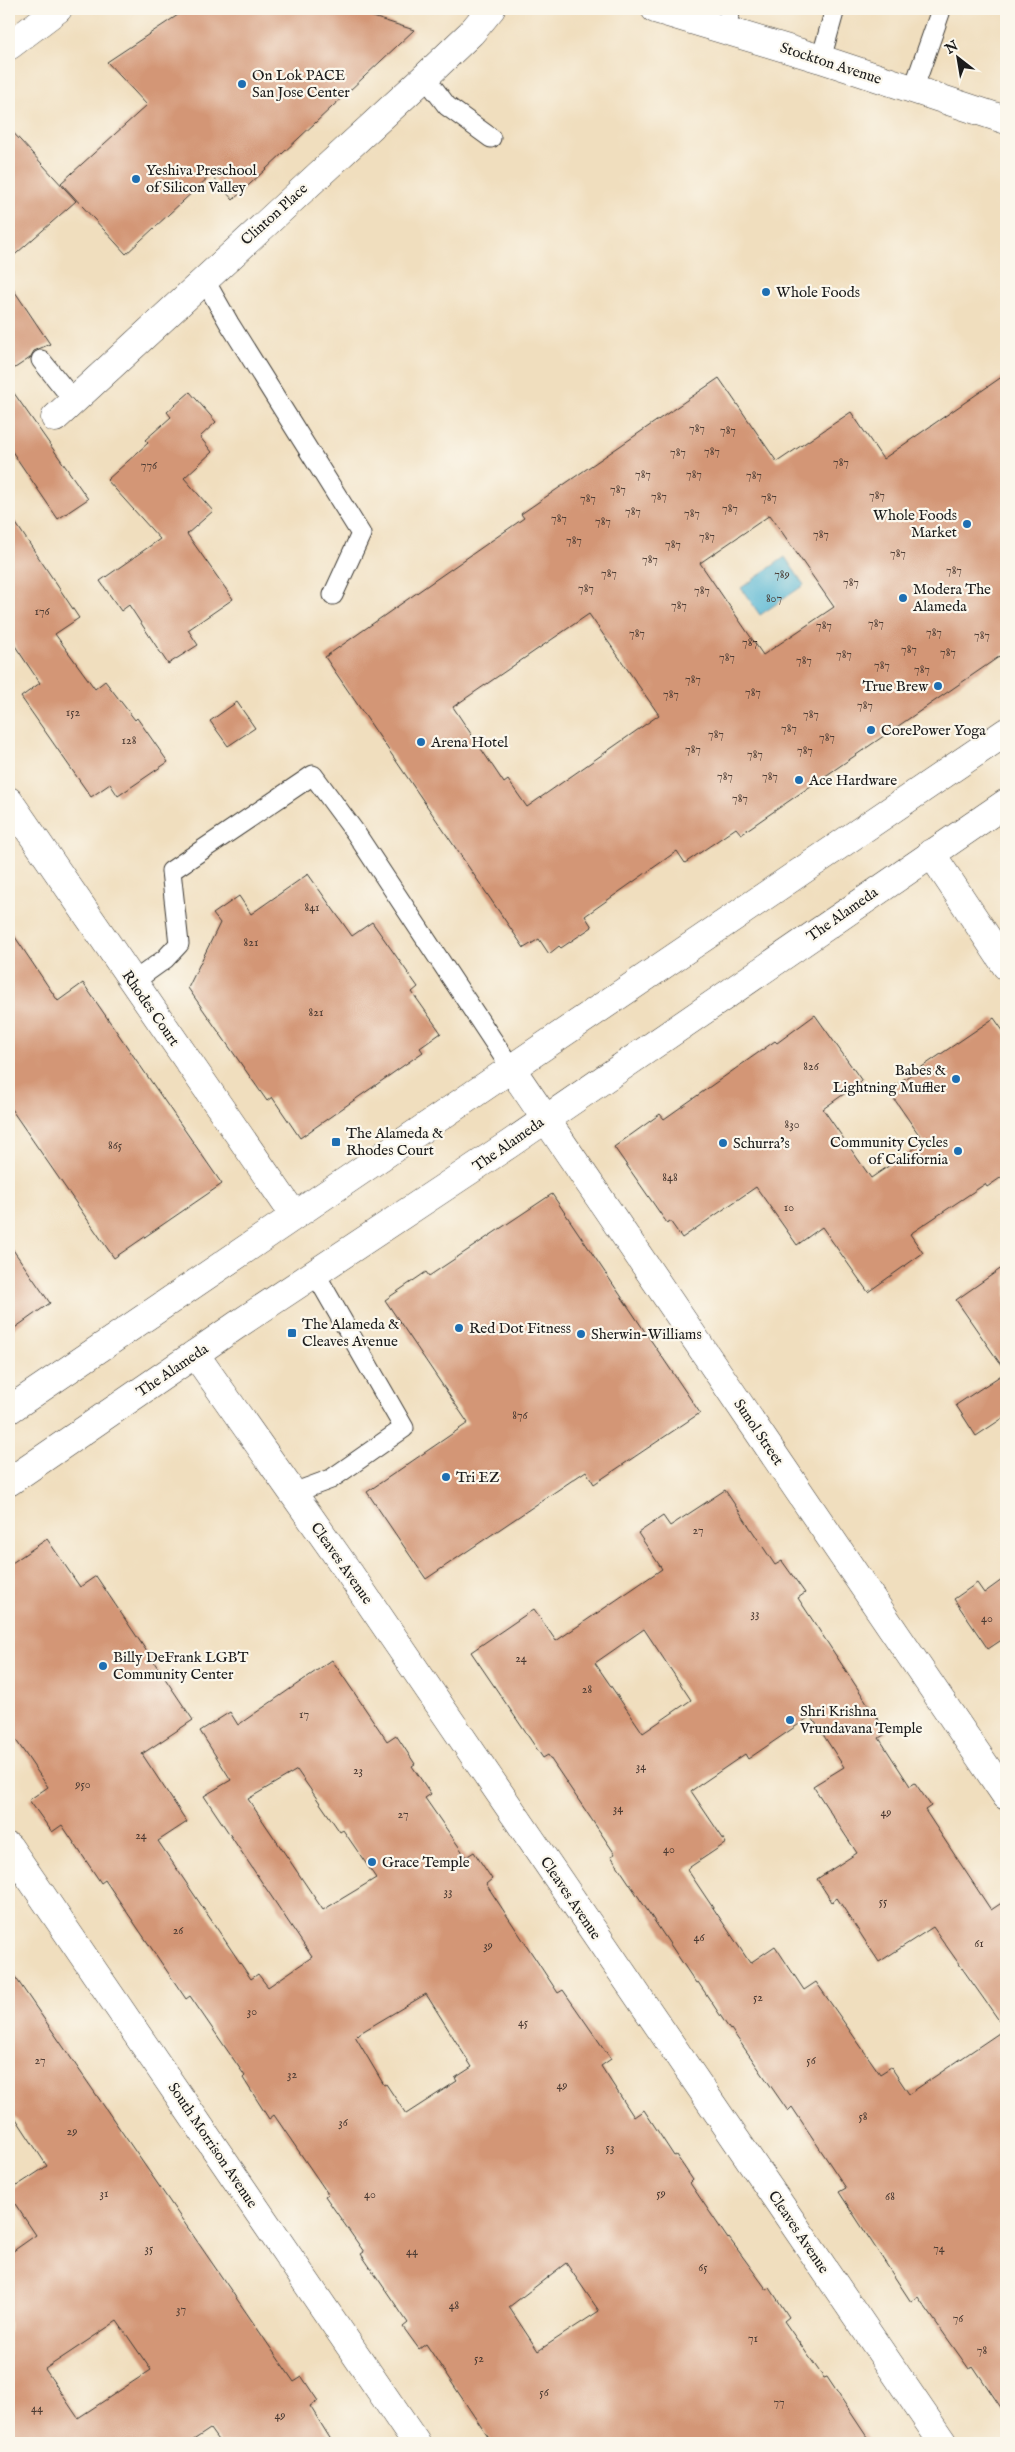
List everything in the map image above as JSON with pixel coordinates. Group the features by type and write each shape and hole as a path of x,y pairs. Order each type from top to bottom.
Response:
{"street":[{"path":"9,46 58,9"},
{"name":"Clinton Place","path":"65,409 425,77 471,33 491,9"},
{"name":"Stockton Avenue","path":"655,9 728,19 820,59 1006,120"},
{"path":"9,1410 294,1214 1006,732"},
{"name":"Rhodes Court","path":"9,801 294,1214"},
{"name":"The Alameda","path":"9,1482 1006,803"},
{"path":"931,853 1006,966"},
{"name":"Sunol Street","path":"511,1068 1006,1796"},
{"name":"Cleaves Avenue","path":"195,1354 293,1494 943,2443"},
{"name":"South Morrison Avenue","path":"9,1848 416,2443"}],"lane":[{"path":"820,59 835,9"},
{"path":"913,90 940,13"},
{"path":"425,77 447,106 492,138"},
{"path":"204,279 229,323 361,534 333,595"},
{"path":"41,360 65,409"},
{"path":"133,982 165,959 179,944 171,871 313,775 354,832 511,1068"},
{"path":"293,1494 331,1479 404,1428 315,1273"}],"water":[{"path":"785,557 804,585 760,615 741,588"}],"building":[{"name":"On Lok PACE San Jose Center","path":"187,9 348,9 414,30 233,200 211,175 126,254 61,183 147,105 107,62"},
{"path":"9,128 76,201 9,260"},
{"path":"9,283 50,344 34,351 30,358 9,372"},
{"path":"1006,374 1006,652 741,834 736,828 685,863 677,851 585,916 592,927 561,948 559,946 549,954 539,939 524,948 325,657 524,518 521,514 719,378 777,462 851,412 883,459","holes":["770,515 834,607 763,655 700,563","589,614 659,715 527,807 508,780 504,783 453,707"]},
{"path":"9,386 88,499 58,519 9,447"},
{"path":"190,392 216,422 200,437 212,452 184,478 213,511 187,534 233,599 188,630 198,645 168,664 129,605 121,611 100,581 160,539 107,480 148,443 145,440 171,417 167,412"},
{"path":"9,513 79,618 55,634 95,689 105,681 135,720 137,718 168,762 118,796 110,784 91,797 21,697 40,683 9,637"},
{"path":"237,702 255,728 228,746 210,721"},
{"path":"308,874 352,936 372,922 418,987 412,992 441,1033 420,1048 423,1052 300,1138 272,1097 267,1101 188,988 220,923 213,914 239,896 251,914"},
{"path":"9,928 58,1001 83,983 222,1184 114,1258 9,1106"},
{"path":"815,1015 862,1081 823,1109 871,1178 924,1142 888,1090 994,1018 1006,1035 1006,1174 987,1187 985,1184 910,1234 923,1253 868,1292 822,1227 797,1245 756,1187 682,1238 670,1221 667,1223 614,1147 660,1114 664,1119 775,1041 777,1043"},
{"path":"552,1194 700,1413 594,1484 586,1471 426,1579 367,1492 468,1423 385,1300 426,1272 429,1276"},
{"path":"9,1244 50,1303 9,1332"},
{"path":"1006,1265 1006,1372 956,1300"},
{"path":"1006,1372 1006,1416 976,1436 956,1405"},
{"path":"725,1490 775,1565 782,1561 805,1593 798,1598 887,1733 879,1738 910,1786 915,1783 931,1806 925,1810 991,1910 1006,1900 1006,2415 973,2366 969,2369 918,2297 911,2302 839,2192 846,2188 792,2107 788,2111 698,1982 696,1983 611,1856 615,1854 548,1755 543,1758 471,1652 534,1609 556,1641 662,1569 638,1533 663,1516 670,1526","holes":["644,1629 691,1700 643,1733 595,1663","811,1716 844,1767 813,1786 857,1853 817,1879 832,1902 837,1898 879,1962 933,1927 1005,2029 909,2094 891,2067 880,2074 816,1982 804,1990 775,1946 750,1963 687,1869 726,1843 691,1791 745,1754 748,1759"]},
{"path":"47,1539 80,1587 96,1576 193,1720 142,1754 187,1822 158,1841 251,1979 258,1974 268,1987 312,1957 204,1796 231,1780 200,1731 230,1712 238,1725 332,1660 387,1741 396,1735 415,1764 412,1766 431,1794 425,1798 466,1857 474,1852 492,1879 486,1884 558,1993 563,1990 611,2059 601,2066 634,2117 644,2110 674,2156 676,2155 693,2180 690,2183 728,2239 767,2290 770,2288 789,2317 784,2321 824,2378 827,2377 871,2443 492,2443 426,2344 419,2349 403,2327 408,2323 361,2254 364,2252 325,2196 328,2194 274,2115 269,2119 243,2078 245,2076 190,1996 186,1999 105,1880 101,1883 62,1825 52,1832 29,1800 48,1787 9,1730 9,1565","holes":["297,1770 340,1832 343,1830 376,1878 323,1910 248,1799","426,1994 472,2067 455,2078 457,2081 406,2114 386,2084 384,2085 355,2036","566,2263 599,2311 538,2351 509,2307"]},
{"path":"1006,1577 1006,1637 988,1649 954,1599 977,1583 984,1593"},
{"path":"9,1968 294,2382 302,2377 318,2401 310,2406 333,2443 220,2443 210,2429 189,2443 9,2443 9,2254 36,2235 9,2195 9,2191 47,2166 9,2108","holes":["117,2321 151,2370 78,2418 45,2369"]}],"place":[{"name":"On Lok PACE San Jose Center","path":"242,84"},
{"name":"Yeshiva Preschool of Silicon Valley","path":"136,179"},
{"name":"Whole Foods","path":"766,292"},
{"name":"Whole Foods Market","path":"967,524"},
{"name":"Modera The Alameda","path":"903,598"},
{"name":"True Brew","path":"938,686"},
{"name":"CorePower Yoga","path":"871,730"},
{"name":"Arena Hotel","path":"421,742"},
{"name":"Ace Hardware","path":"799,780"},
{"name":"Babes & Lightning Muffler","path":"956,1079"},
{"name":"The Alameda & Rhodes Court","path":"336,1142"},
{"name":"Schurra’s","path":"723,1143"},
{"name":"Community Cycles of California","path":"958,1151"},
{"name":"Red Dot Fitness","path":"459,1328"},
{"name":"The Alameda & Cleaves Avenue","path":"292,1333"},
{"name":"Sherwin-Williams","path":"581,1334"},
{"name":"Tri EZ","path":"446,1477"},
{"name":"Billy DeFrank LGBT Community Center","path":"103,1666"},
{"name":"Shri Krishna Vrundavana Temple","path":"790,1720"},
{"name":"Grace Temple","path":"372,1862"}]}
